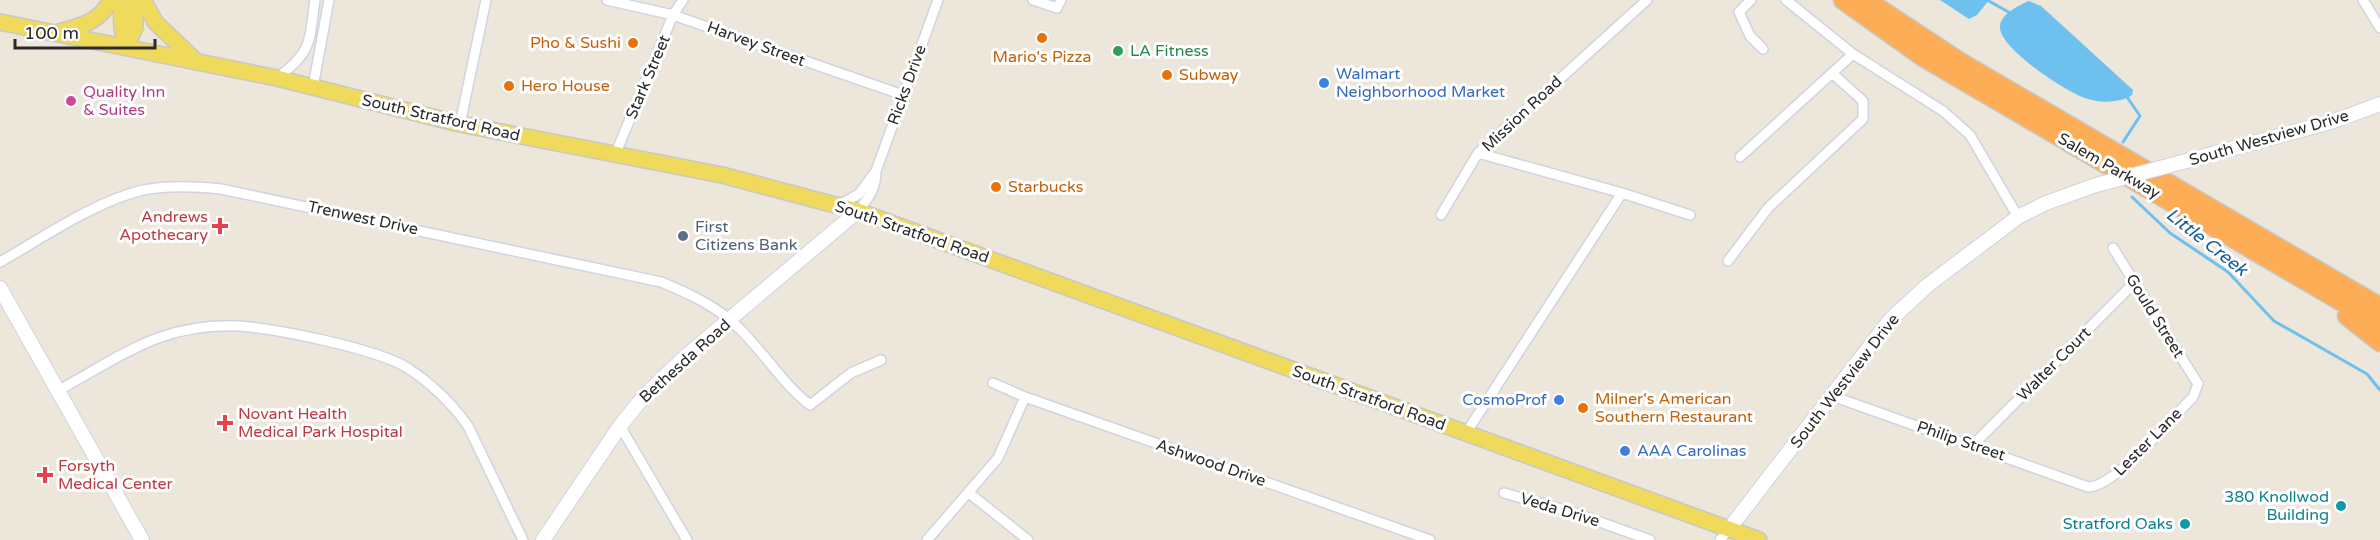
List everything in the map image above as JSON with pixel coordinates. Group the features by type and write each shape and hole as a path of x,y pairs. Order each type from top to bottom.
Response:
{"highway":[{"name":"Salem Parkway","path":"1843,0 1923,57 2291,264 2380,307"},
{"name":"Salem Parkway","path":"1866,0 1950,56 2291,264 2380,324"},
{"path":"2380,295 2307,255 2291,264 2296,284 2346,315 2380,342"}],"main road":[{"path":"56,33 92,22 104,11 110,0"},
{"path":"121,0 122,28 126,47"},
{"path":"126,47 135,28 135,0"},
{"path":"143,0 156,23 195,60"},
{"name":"South Stratford Road","path":"0,22 277,78 460,124 722,175 858,210 1466,433 1725,535 1759,540"}],"street":[{"path":"277,78 298,62 306,52 315,0"},
{"path":"313,87 329,0"},
{"path":"460,124 486,0"},
{"name":"Harvey Street","path":"608,0 673,15 903,94"},
{"name":"Stark Street","path":"615,155 673,15 682,0"},
{"name":"Ricks Drive","path":"838,206 859,194 876,171 938,0"},
{"path":"1034,0 1059,4"},
{"name":"Mission Road","path":"1478,153 1647,0"},
{"path":"1751,0 1739,12 1750,36 1763,49"},
{"path":"1786,0 1853,54 1943,111 1970,135 2018,218"},
{"path":"2363,0 2380,28"},
{"path":"1740,157 1853,54"},
{"path":"1728,261 1768,208 1863,119 1863,101 1832,73"},
{"name":"South Westview Drive","path":"1725,535 1890,320 1928,285 2018,218 2046,203 2096,185 2334,122 2380,104"},
{"path":"1441,215 1478,153"},
{"name":"Mission Road","path":"1478,153 1622,193 1690,215"},
{"name":"Ricks Drive","path":"858,210 869,198 876,182 876,171"},
{"name":"Trenwest Drive","path":"0,262 101,207 142,190 185,185 241,192 622,271 661,282 696,297 731,320 795,393 810,405 851,373 881,360"},
{"path":"1466,433 1622,193"},
{"name":"Bethesda Road","path":"543,540 620,426 665,375 858,210"},
{"name":"Gould Street","path":"2113,248 2198,384"},
{"name":"Walter Court","path":"1973,444 2134,283"},
{"path":"0,288 142,540"},
{"path":"57,391 157,338 206,327 239,326 272,331 372,353 414,373 433,386 458,411 476,441 523,540"},
{"name":"Ashwood Drive","path":"993,382 1025,397 1404,536 1430,540"},
{"name":"Lester Lane","path":"2088,487 2097,487 2114,477 2193,397 2198,384"},
{"name":"Philip Street","path":"1832,396 1973,444 2088,487"},
{"path":"927,540 998,458 1025,397"},
{"path":"620,426 687,540"},
{"path":"969,493 1028,540"},
{"name":"Veda Drive","path":"1504,493 1572,512 1650,540"}],"water":[{"path":"1940,0 1989,0 1977,15 1969,19"},
{"path":"2029,1 2041,6 2133,90 2132,95 2122,100 2088,99 2066,89 2023,58 2003,37 2000,28 2006,15"}],"waterway":[{"name":"Little Creek","path":"1987,0 2012,14"},
{"name":"Little Creek","path":"2123,142 2140,116 2127,97"},
{"name":"Little Creek","path":"2132,197 2170,233 2228,272 2274,321 2367,374 2380,390"}],"place":[{"name":"Mario's Pizza","path":"1042,38"},
{"name":"Pho & Sushi","path":"633,43"},
{"name":"LA Fitness","path":"1118,51"},
{"name":"Subway","path":"1167,75"},
{"name":"Walmart Neighborhood Market","path":"1324,83"},
{"name":"Hero House","path":"509,86"},
{"name":"Quality Inn & Suites","path":"71,101"},
{"name":"Starbucks","path":"996,187"},
{"name":"Andrews Apothecary","path":"220,226"},
{"name":"First Citizens Bank","path":"683,236"},
{"name":"CosmoProf","path":"1559,400"},
{"name":"Milner's American Southern Restaurant","path":"1583,408"},
{"name":"Novant Health Medical Park Hospital","path":"225,423"},
{"name":"AAA Carolinas","path":"1625,451"},
{"name":"Forsyth Medical Center","path":"45,475"},
{"name":"380 Knollwod Building","path":"2341,506"},
{"name":"Stratford Oaks","path":"2185,524"}]}
